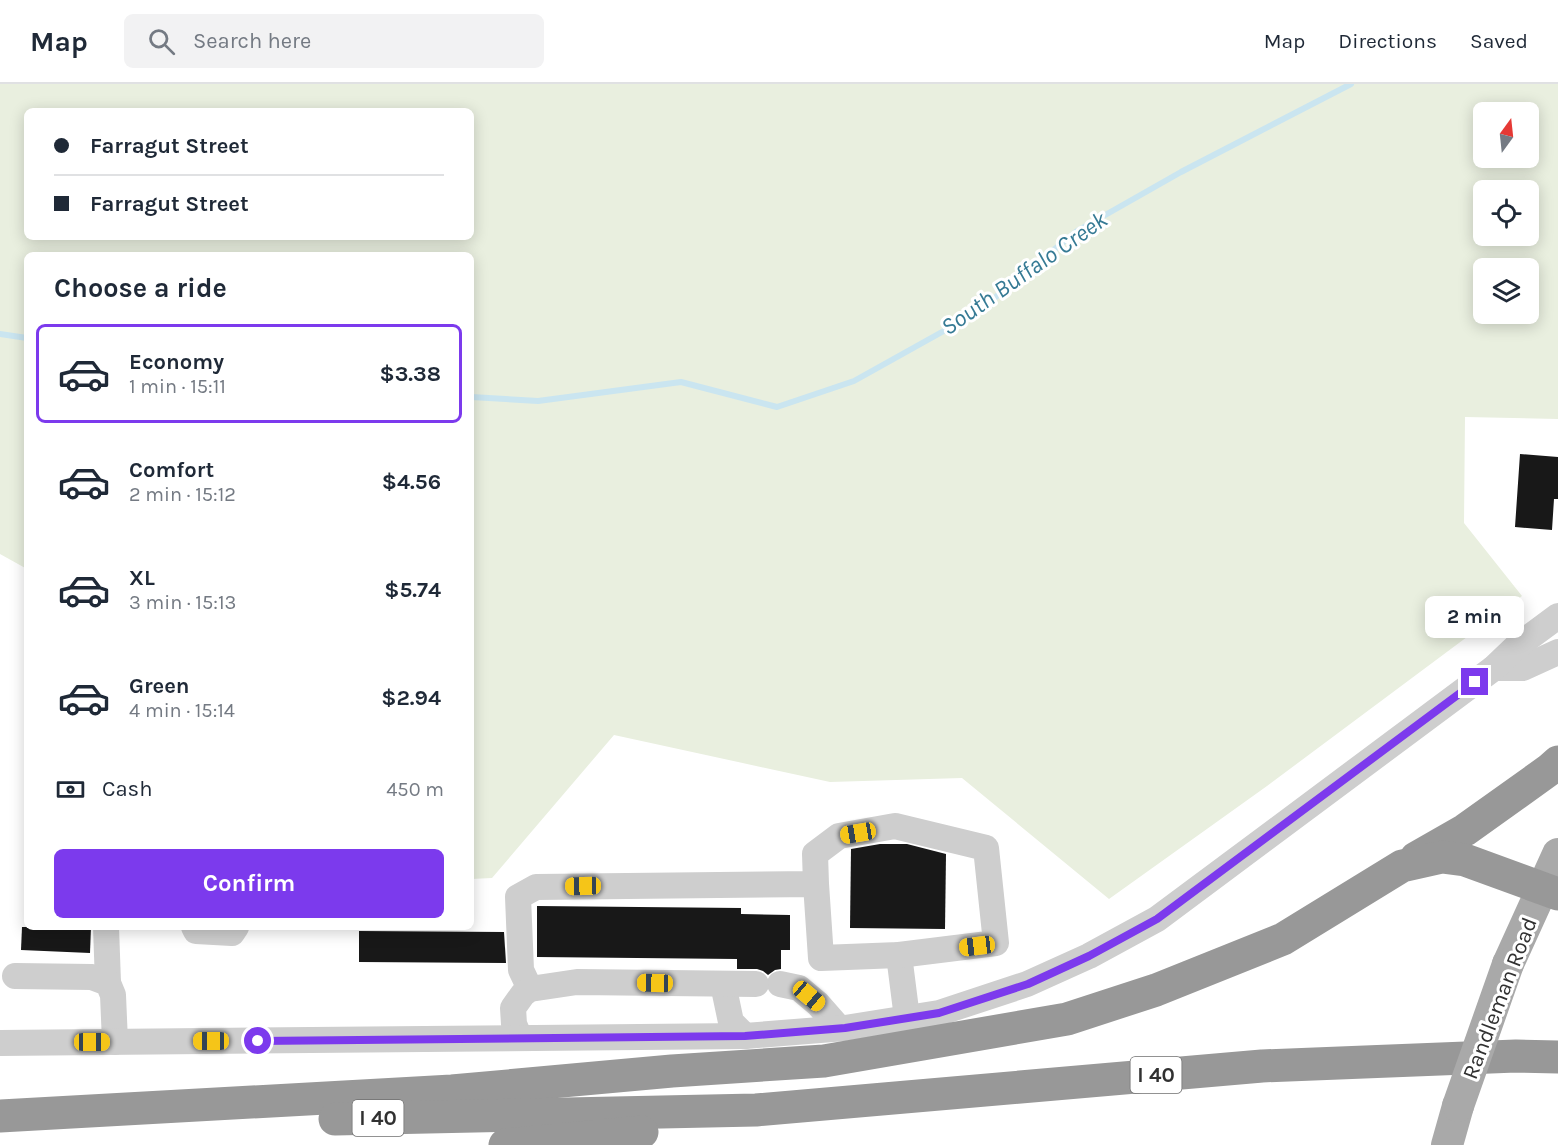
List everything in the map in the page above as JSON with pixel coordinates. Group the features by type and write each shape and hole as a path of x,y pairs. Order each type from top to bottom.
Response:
{"highway":[{"path":"0,1116 452,1091 824,1060 1067,1018 1156,990 1283,939 1465,830 1549,771 1558,762"},
{"path":"1402,866 1442,856 1465,860 1550,891"},
{"name":"I 40","path":"0,1116 295,1120 756,1110 1262,1066 1516,1056 1558,1057"},
{"path":"505,1145 644,1132 756,1110"}],"main road":[{"name":"Randleman Road","path":"1447,1145 1458,1106 1508,964 1550,891 1558,854"}],"street":[{"path":"0,1043 745,1036 838,1028 939,1013 1028,984 1089,956 1157,919 1494,668 1516,647 1558,616"},
{"path":"1494,668 1523,668 1558,652"},
{"path":"896,826 986,848 996,943 898,955 821,958 816,884 815,854 839,836 896,826"},
{"path":"530,989 521,970 518,897 536,887 816,884"},
{"path":"106,930 108,983 113,995 115,1042"},
{"path":"196,930 232,933 234,930"},
{"path":"898,955 907,1018"},
{"path":"15,976 92,977 108,983"},
{"path":"520,1038 514,1024 513,1008 523,994 530,989 577,982 768,984 799,988 818,1004 838,1028"},
{"path":"723,984 731,1022 745,1036"}],"green space":[{"path":"0,84 1558,84 1558,419 1465,417 1464,523 1522,596 1267,786 1109,899 962,778 830,782 614,735 492,878 474,879 474,252 24,252 24,567 0,554"}],"building":[{"path":"1520,454 1558,457 1558,499 1554,499 1552,530 1515,527"},
{"path":"880,844 907,844 946,854 945,929 850,928 851,849"},
{"path":"537,906 741,908 741,914 790,915 790,950 781,950 781,969 768,975 757,969 737,969 737,959 537,957"},
{"path":"22,927 24,930 91,930 90,953 21,950"},
{"path":"359,931 504,932 506,963 359,962"}],"waterway":[{"name":"South Buffalo Creek","path":"474,397 538,401 681,382 777,407 854,381 976,313 1077,231 1181,172 1351,84"},
{"name":"South Buffalo Creek","path":"0,334 24,338"}],"route":[{"path":"258,1041 745,1036 845,1028 939,1013 1028,984 1089,956 1157,919 1475,682"}]}
